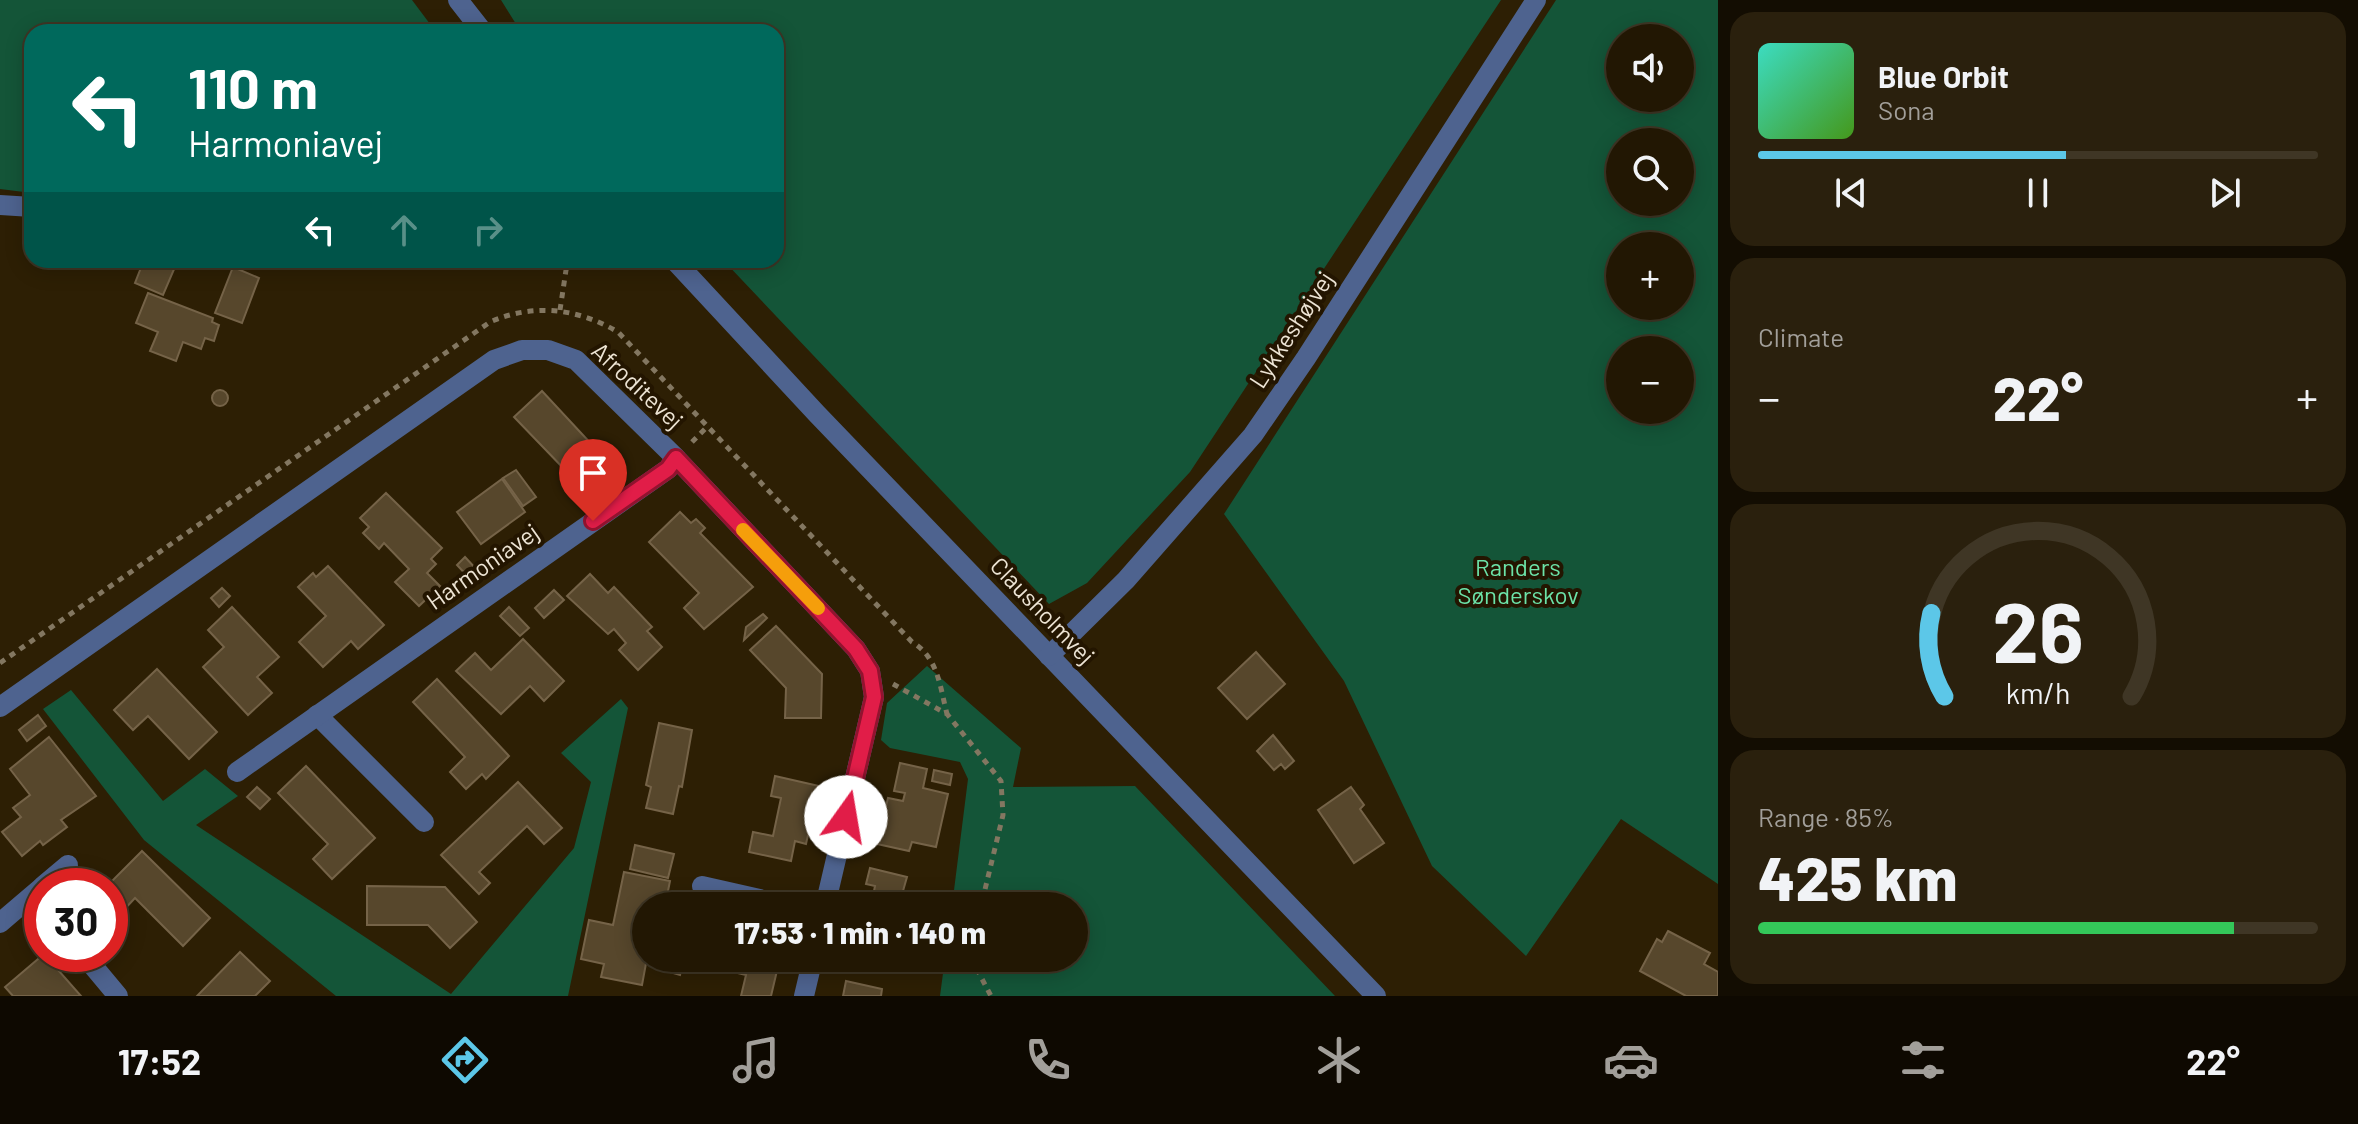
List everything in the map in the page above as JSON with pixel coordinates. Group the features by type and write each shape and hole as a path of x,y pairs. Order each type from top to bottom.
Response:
{"street":[{"path":"458,0 477,24"},
{"name":"Lykkeshøjvej","path":"1049,656 1126,580 1253,435 1306,358 1536,0"},
{"path":"0,205 24,206"},
{"name":"Clausholmvej","path":"682,268 1376,996"},
{"name":"Afroditevej","path":"0,707 494,360 522,350 548,350 576,360 676,458 856,649 870,671"},
{"name":"Harmoniavej","path":"237,772 668,469 676,458"},
{"path":"828,892 874,697 870,671"},
{"path":"317,715 424,822"},
{"path":"65,868 68,865"},
{"path":"702,886 728,892"},
{"path":"0,923 24,906"},
{"path":"98,972 118,996"},
{"path":"804,996 810,972"}],"path":[{"path":"560,310 568,268"},
{"path":"0,663 490,322 510,313 560,310 595,318 618,332 933,661 947,714"},
{"path":"870,671 947,714 1001,781 1003,815 990,856 984,892"},
{"path":"978,972 991,996"}],"green space":[{"path":"0,0 412,0 430,24 24,24 24,192 0,189"},
{"path":"501,0 1501,0 1190,472 1087,583 1049,604 731,268 784,268 784,24 516,24"},
{"name":"Randers Sønderskov","path":"1556,0 1718,0 1718,884 1621,819 1526,956 1432,866 1344,681 1224,514"},
{"path":"927,666 1021,748 1013,787 1135,786 1335,996 940,996 943,972 1088,972 1088,892 954,892 968,779 960,762 890,748 881,740 887,703"},
{"path":"71,690 163,801 205,769 238,796 196,825 451,994 574,848 591,782 561,753 621,699 628,708 568,996 336,996 144,840 43,709"}],"building":[{"path":"141,268 175,268 163,295 135,283"},
{"path":"233,268 259,278 242,323 215,313"},
{"path":"148,293 213,318 212,322 219,325 214,341 205,338 201,349 183,342 176,361 150,351 158,332 136,323"},
{"path":"220,390 226,392 226,404 220,406 214,404 212,398 214,392"},
{"path":"542,391 595,448 568,473 514,417"},
{"path":"596,451 622,477 584,502 564,481"},
{"path":"516,470 536,497 523,506 503,478"},
{"path":"502,479 525,512 481,544 457,512"},
{"path":"386,493 442,548 431,559 436,564 427,573 440,586 419,606 395,582 409,569 384,543 379,549 363,533 369,527 360,518"},
{"path":"680,512 691,523 696,519 705,528 700,533 753,587 704,629 684,608 699,593 649,542"},
{"path":"465,557 478,571 470,579 457,565"},
{"path":"328,566 384,625 358,649 351,641 323,667 299,642 326,616 298,587 313,573 316,577"},
{"path":"590,574 608,593 614,587 652,627 647,631 662,647 638,670 619,650 626,643 614,629 608,634 567,596"},
{"path":"222,588 230,596 219,607 211,598"},
{"path":"554,590 564,600 544,618 535,608"},
{"path":"232,607 279,657 257,677 272,693 248,715 203,667 224,647 208,630"},
{"path":"509,607 529,628 520,636 500,616"},
{"path":"763,614 767,618 744,640 746,627"},
{"path":"776,626 822,674 821,718 785,718 786,688 750,650"},
{"path":"523,639 564,681 544,701 530,686 501,714 456,671 475,653 491,670"},
{"path":"1256,652 1285,684 1247,719 1218,688"},
{"path":"157,669 217,732 189,759 148,716 133,730 114,710"},
{"path":"437,679 509,756 486,779 482,774 466,789 450,772 465,757 413,702"},
{"path":"38,715 46,726 27,741 19,730"},
{"path":"659,723 692,730 682,787 679,786 673,814 646,808 651,787 646,785"},
{"path":"1273,735 1294,761 1285,769 1281,764 1274,770 1257,751"},
{"path":"49,737 96,796 61,820 67,827 43,845 40,841 22,856 2,832 21,817 13,808 30,795 10,769"},
{"path":"900,763 927,769 923,788 948,794 936,847 912,842 909,851 877,844 888,798 903,801 905,793 894,791"},
{"path":"306,766 375,838 332,879 313,859 328,844 278,793"},
{"path":"934,770 952,774 950,785 932,781"},
{"path":"775,776 819,786 806,844 795,841 791,861 749,852 753,832 773,836 781,798 771,796"},
{"path":"518,782 562,828 544,844 527,826 479,872 490,883 479,894 441,855"},
{"path":"257,787 270,799 260,809 247,797"},
{"path":"1351,787 1364,805 1360,809 1384,843 1354,863 1318,810"},
{"path":"635,845 674,854 668,878 630,869"},
{"path":"142,851 210,918 183,946 135,898 128,905 128,868 125,868"},
{"path":"870,868 907,877 903,891 906,892 874,892 875,886 866,884"},
{"path":"624,872 670,881 668,892 632,892 632,972 644,972 642,985 601,977 604,964 581,959 589,920 613,925"},
{"path":"367,886 445,887 477,922 450,948 428,925 367,925"},
{"path":"1668,931 1710,953 1704,964 1718,972 1718,996 1686,996 1640,971 1657,939 1662,942"},
{"path":"240,952 270,981 255,996 197,996"},
{"path":"24,971 60,972 81,996 13,996 5,987"},
{"path":"733,972 777,972 771,996 741,996 746,975"},
{"path":"846,981 882,989 881,996 843,996"}],"slow traffic":[{"path":"743,530 818,608"}],"route":[{"path":"593,521 668,469 676,458 856,649 870,671 874,697 846,817"}]}
